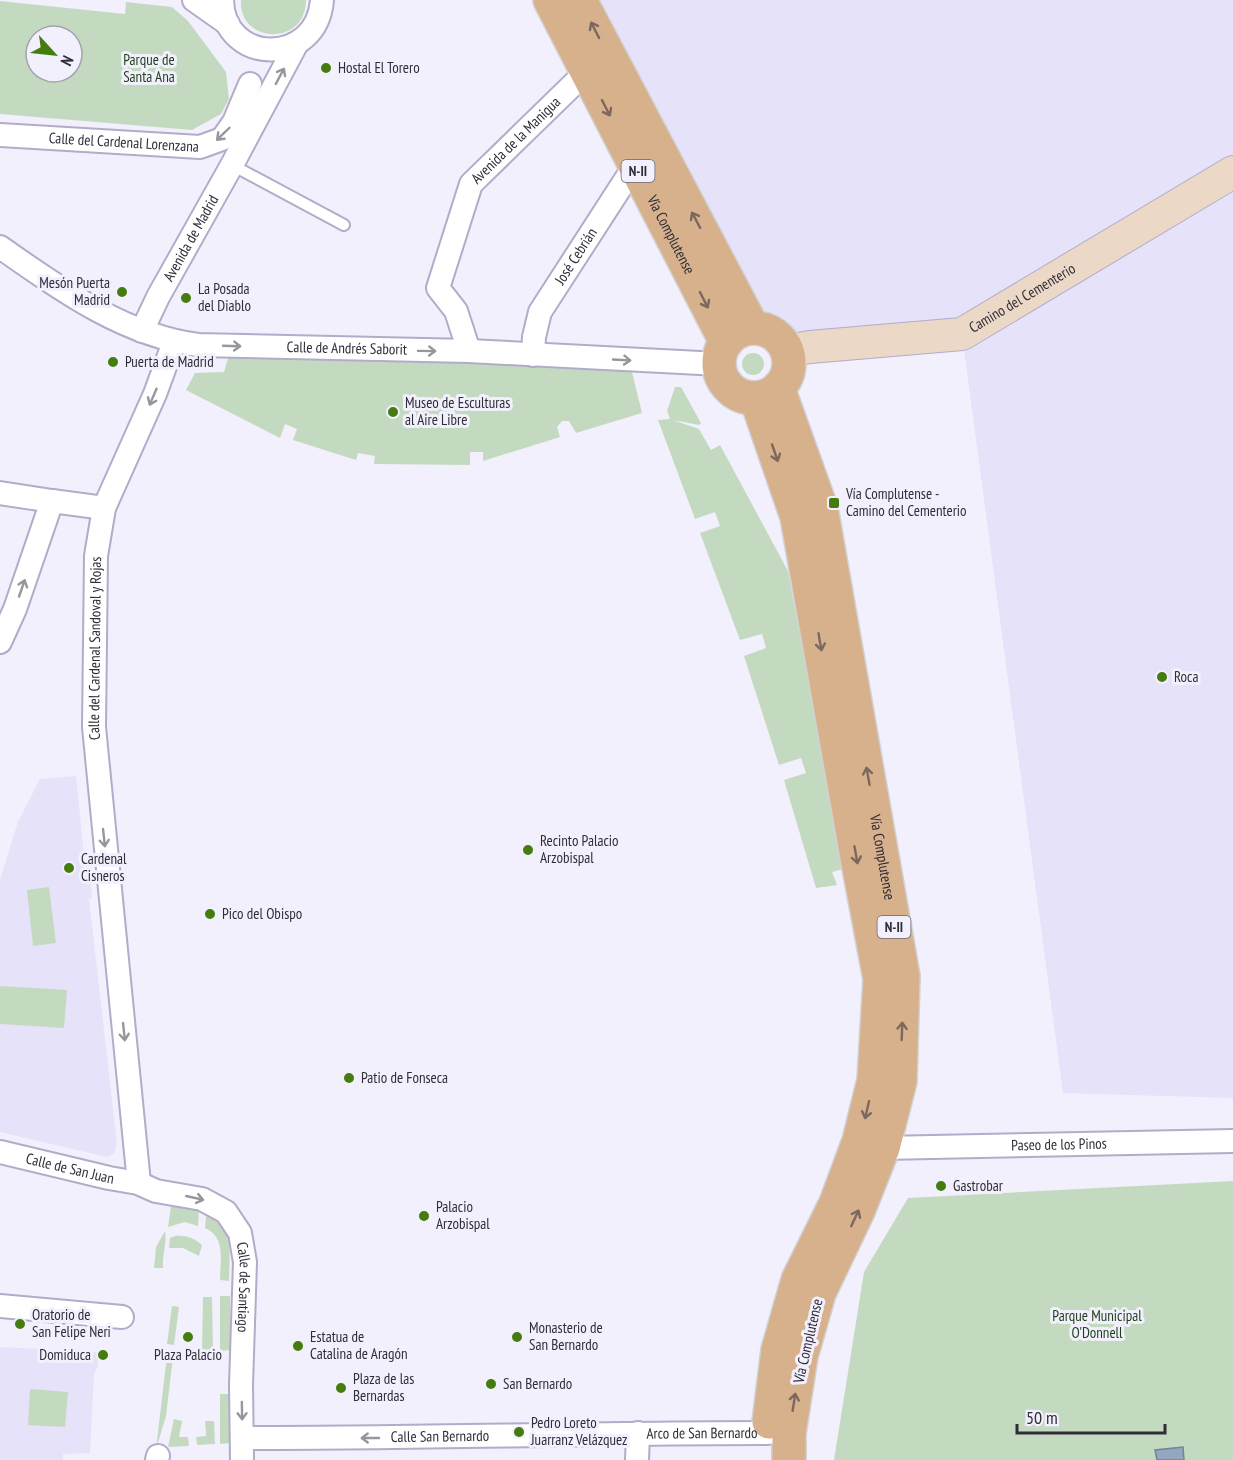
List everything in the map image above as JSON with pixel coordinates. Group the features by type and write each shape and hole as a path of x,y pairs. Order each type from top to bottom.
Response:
{"main road":[{"name":"Vía Complutense","path":"550,0 635,165 733,345"},
{"name":"Vía Complutense","path":"580,0 733,345"},
{"path":"733,345 762,328 775,334 787,351 789,369 767,393"},
{"name":"N-II","path":"733,345 722,376 733,391 745,397 767,393"},
{"name":"Vía Complutense","path":"767,393 821,508 903,976 900,1081 883,1148 858,1211 819,1293 801,1356 789,1433 789,1460"},
{"name":"Vía Complutense","path":"767,393 797,517 880,979 874,1080 862,1131 836,1203 798,1280 777,1350 768,1447"}],"street":[{"path":"194,0 255,48 284,49 297,44"},
{"name":"Avenida de Madrid","path":"222,0 222,9 235,32 250,84 249,114 237,156"},
{"name":"Avenida de Madrid","path":"142,331 158,297 297,44 308,35 316,23 322,0"},
{"name":"Avenida de la Manigua","path":"469,351 456,311 438,288 471,184 587,71"},
{"name":"Calle del Cardenal Lorenzana","path":"0,135 201,147 222,139 234,122 250,84"},
{"name":"José Cebrián","path":"533,356 534,337 540,312 635,165"},
{"name":"Camino del Cementerio","path":"787,351 962,334 1233,172"},
{"name":"Calle de Andrés Saborit","path":"0,247 72,297 142,331 174,342 198,345 469,351 533,356 733,345"},
{"name":"Calle del Cardenal Sandoval y Rojas","path":"139,1183 108,800 93,727 96,556 104,508 155,394 174,342"},
{"path":"0,493 104,508"},
{"path":"0,642 15,609 52,501"},
{"name":"Paseo de los Pinos","path":"883,1148 1233,1141"},
{"name":"Calle de San Juan","path":"0,1152 139,1183"},
{"name":"Calle de Santiago","path":"139,1183 156,1191 202,1199 226,1212 240,1233 244,1262 242,1449"},
{"path":"0,1306 122,1317"},
{"path":"637,1460 638,1433"},
{"name":"Arco de San Bernardo","path":"638,1433 768,1447"},
{"name":"Calle San Bernardo","path":"242,1449 430,1438 638,1433"}],"lane":[{"path":"237,156 344,225"}],"shaded area":[{"path":"580,0 1233,0 1233,1098 1063,1093 962,334 780,339 762,328"},
{"path":"76,776 84,856 88,856 92,898 89,899 117,1144 114,1153 107,1157 0,1132 0,880 18,822 40,779"},
{"name":"Oratorio de San Felipe Neri","path":"0,1347 99,1352 98,1366 94,1374 90,1453 63,1454 63,1460 0,1460"}],"green space":[{"path":"241,0 306,0 303,15 295,26 285,32 272,34 260,32 250,25 243,15"},
{"name":"Parque de Santa Ana","path":"0,1 125,14 126,2 172,7 188,21 226,72 229,99 221,114 192,130 0,114"},
{"path":"230,351 630,364 642,413 576,433 569,421 562,421 557,427 560,437 483,461 483,452 470,452 470,465 374,464 375,456 358,453 356,460 293,440 297,429 285,424 280,438 186,390 195,373 224,372"},
{"path":"753,353 761,356 764,364 761,372 753,375 745,372 742,364 745,356"},
{"path":"675,387 681,387 701,423 699,425 673,420 699,429 711,450 720,445 788,571 843,869 832,872 837,885 816,888 784,780 806,773 801,758 779,765 744,656 766,648 762,634 740,640 700,533 720,526 715,512 695,519 658,420 670,419 667,411"},
{"path":"49,887 56,943 33,946 27,890"},
{"path":"0,986 67,990 64,1028 0,1024"},
{"name":"Parque Municipal O'Donnell","path":"1233,1181 1233,1460 834,1460 864,1272 908,1198"},
{"path":"171,1206 199,1211 198,1226 185,1222 168,1227"},
{"path":"206,1216 222,1227 229,1242 229,1281 220,1280 219,1243 212,1232 205,1228"},
{"path":"165,1231 163,1268 154,1268 156,1247"},
{"path":"175,1236 196,1240 202,1245 199,1256 183,1248 169,1248 170,1238"},
{"path":"220,1296 230,1296 230,1350 220,1351"},
{"path":"203,1297 212,1297 213,1351 202,1351"},
{"path":"172,1306 179,1307 174,1345 167,1344"},
{"path":"167,1356 173,1357 166,1416 156,1449"},
{"path":"30,1389 68,1392 65,1427 28,1425"},
{"path":"220,1394 230,1394 230,1443 220,1444"},
{"path":"174,1419 182,1421 179,1437 188,1437 189,1446 168,1447"},
{"path":"205,1421 214,1421 215,1444 197,1445 196,1437 206,1436"}],"water":[{"path":"1183,1447 1184,1460 1157,1460 1155,1450"}],"place":[{"name":"Hostal El Torero","path":"326,68"},
{"name":"Mesón Puerta Madrid","path":"122,292"},
{"name":"La Posada del Diablo","path":"186,298"},
{"name":"Puerta de Madrid","path":"113,362"},
{"name":"Museo de Esculturas al Aire Libre","path":"393,412"},
{"name":"Vía Complutense - Camino del Cementerio","path":"834,503"},
{"name":"Roca","path":"1162,677"},
{"name":"Recinto Palacio Arzobispal","path":"528,850"},
{"name":"Cardenal Cisneros","path":"69,868"},
{"name":"Pico del Obispo","path":"210,914"},
{"name":"Patio de Fonseca","path":"349,1078"},
{"name":"Gastrobar","path":"941,1186"},
{"name":"Palacio Arzobispal","path":"424,1216"},
{"name":"Oratorio de San Felipe Neri","path":"20,1324"},
{"name":"Plaza Palacio","path":"188,1337"},
{"name":"Monasterio de San Bernardo","path":"517,1337"},
{"name":"Estatua de Catalina de Aragón","path":"298,1346"},
{"name":"Domiduca","path":"103,1355"},
{"name":"San Bernardo","path":"491,1384"},
{"name":"Plaza de las Bernardas","path":"341,1388"},
{"name":"Pedro Loreto Juarranz Velázquez","path":"519,1432"}]}
